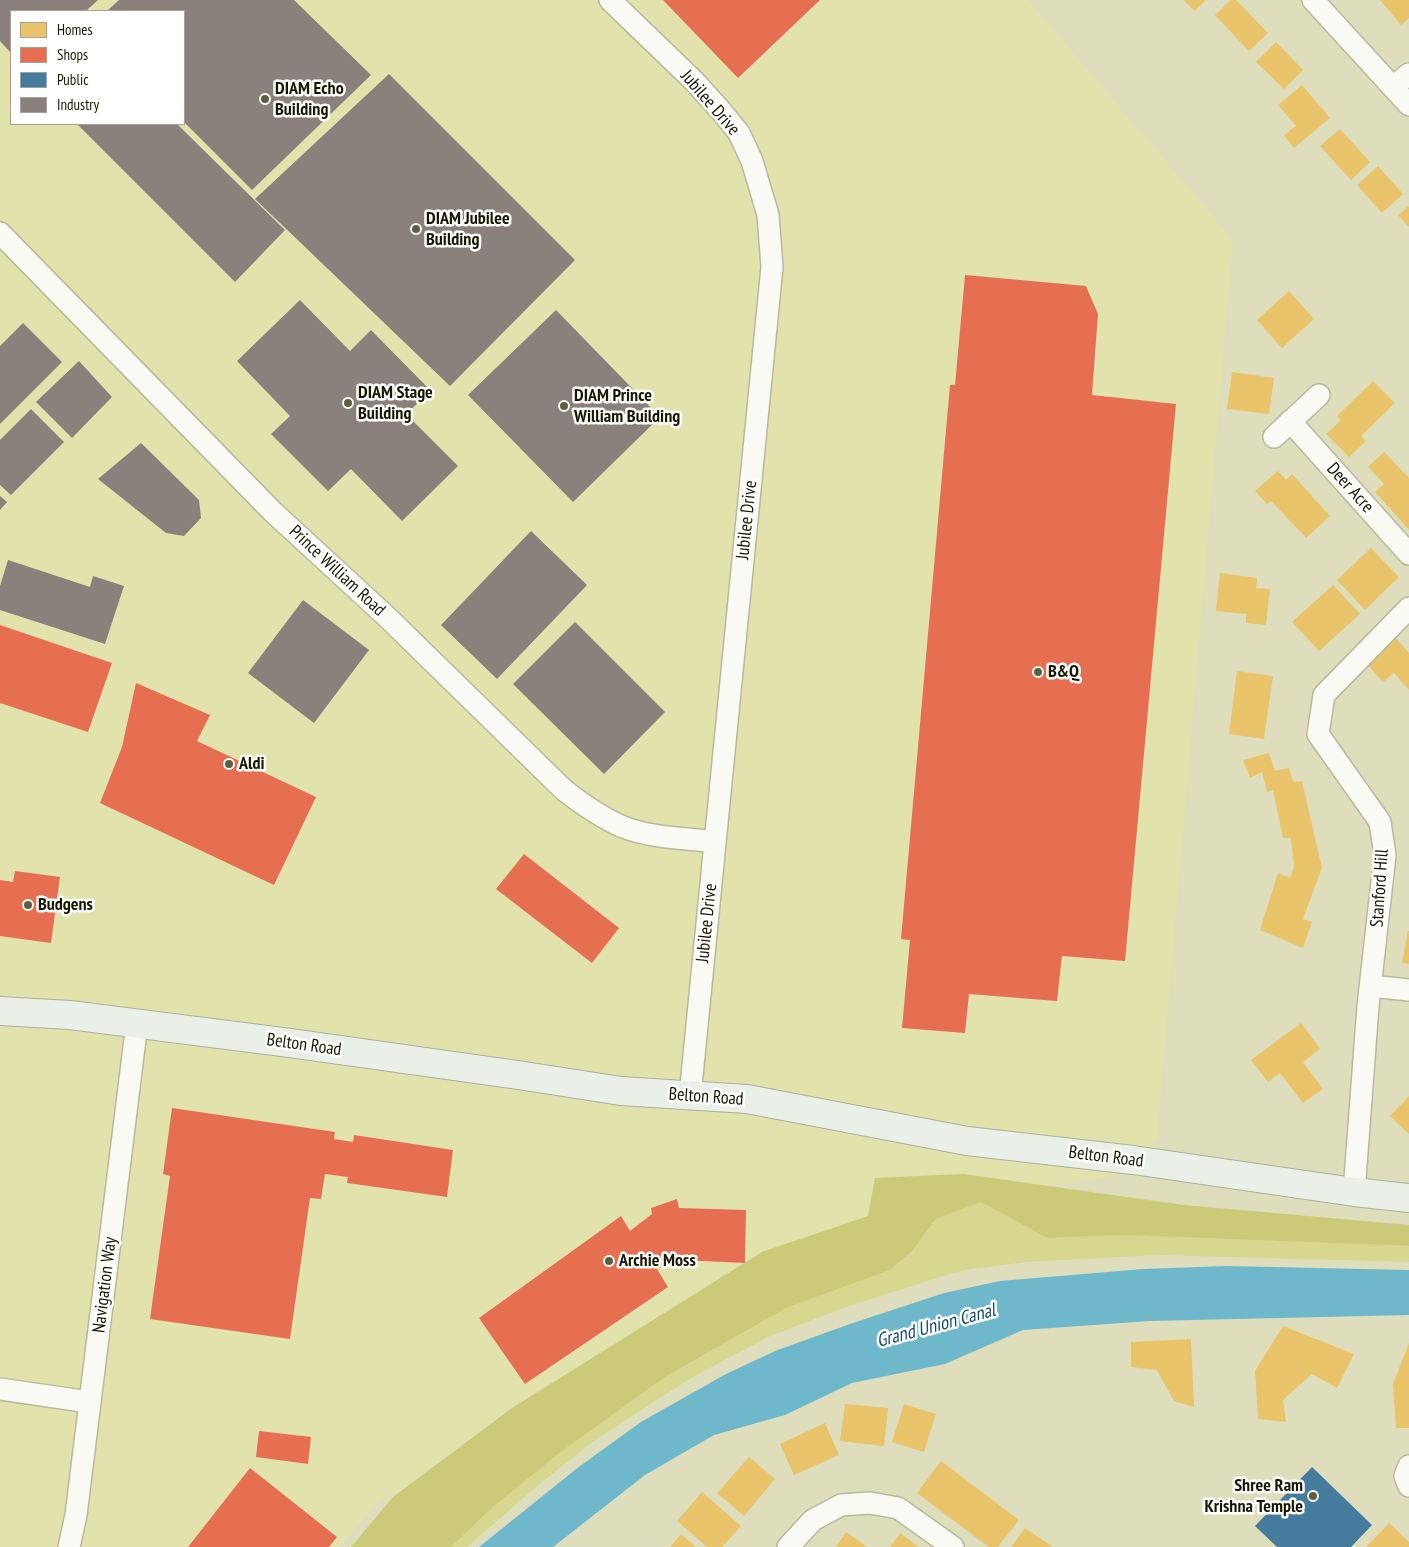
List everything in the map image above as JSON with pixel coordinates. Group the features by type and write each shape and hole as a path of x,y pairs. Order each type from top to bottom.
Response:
{"main road":[{"name":"Belton Road","path":"0,1011 70,1014 621,1091 748,1099 967,1141 1133,1160 1354,1192 1409,1198"}],"street":[{"name":"Jubilee Drive","path":"610,0 694,81 739,133 752,161 768,215 772,267 690,1096"},
{"path":"1313,0 1401,80 1409,105"},
{"name":"Prince William Road","path":"2,239 273,512 386,616 564,790 623,827 648,834 714,842"},
{"path":"1274,437 1319,395"},
{"name":"Deer Acre","path":"1290,421 1409,554"},
{"name":"Stanford Hill","path":"1354,1192 1371,986 1385,855 1380,822 1318,734 1324,695 1409,608"},
{"path":"1371,986 1409,990"},
{"name":"Navigation Way","path":"69,1547 76,1515 137,1023"},
{"path":"0,1389 89,1402"},
{"path":"788,1547 813,1520 841,1505 870,1503 898,1508 953,1547"}],"shaded area":[{"path":"0,0 1028,0 1233,240 1157,1138 1129,1173 908,1209 503,1458 381,1498 340,1547 0,1547"},
{"path":"963,1174 1184,1205 1409,1225 1409,1246 1125,1235 1047,1238 981,1202 936,1219 912,1251 890,1270 786,1308 665,1377 558,1454 492,1508 451,1547 351,1547 393,1497 512,1408 762,1252 868,1216 875,1178"},
{"path":"981,1202 1047,1238 1125,1235 1409,1246 1409,1262 1157,1255 1027,1262 965,1270 946,1275 849,1306 768,1337 691,1378 595,1440 537,1486 467,1547 451,1547 492,1508 558,1454 665,1377 786,1308 890,1270 912,1251 936,1219"}],"water":[{"name":"Grand Union Canal","path":"1226,1266 1409,1270 1409,1315 1150,1321 1023,1330 945,1364 852,1383 785,1415 714,1435 645,1475 553,1547 479,1547 580,1466 641,1422 724,1375 775,1351 944,1293 1000,1281 1143,1269"}],"building: Homes":[{"path":"1184,0 1206,0 1194,11"},
{"path":"1231,0 1236,0 1268,33 1249,51 1215,15"},
{"path":"1380,0 1409,0 1409,18 1401,25"},
{"path":"1276,42 1303,70 1284,89 1256,62"},
{"path":"1302,85 1330,118 1294,148 1284,135 1296,126 1278,105"},
{"path":"1340,129 1370,162 1351,180 1320,146"},
{"path":"1378,166 1403,194 1382,213 1357,185"},
{"path":"1409,206 1409,227 1398,215"},
{"path":"1289,291 1314,319 1282,348 1257,320"},
{"path":"1232,372 1274,378 1269,414 1227,409"},
{"path":"1373,381 1395,403 1361,436 1366,441 1349,457 1326,434 1341,420 1337,416"},
{"path":"1384,452 1409,478 1409,530 1375,492 1384,484 1368,467"},
{"path":"1278,471 1286,480 1292,474 1330,516 1306,538 1271,501 1267,504 1255,491"},
{"path":"1371,548 1399,577 1365,610 1337,580"},
{"path":"1220,573 1257,578 1256,588 1270,589 1266,625 1246,623 1246,614 1216,611"},
{"path":"1333,585 1360,614 1319,651 1292,622"},
{"path":"1395,637 1409,653 1409,690 1394,673 1383,682 1366,663"},
{"path":"1237,671 1273,676 1264,739 1229,734"},
{"path":"1269,753 1275,771 1289,768 1293,782 1302,781 1322,868 1303,919 1312,922 1303,948 1260,930 1278,873 1290,878 1294,867 1291,838 1283,838 1273,790 1267,792 1262,772 1250,778 1243,760"},
{"path":"1409,931 1409,964 1402,963"},
{"path":"1301,1023 1320,1049 1303,1062 1323,1089 1303,1103 1280,1073 1268,1082 1251,1060"},
{"path":"1409,1096 1409,1134 1390,1116"},
{"path":"1283,1326 1354,1354 1337,1388 1312,1374 1283,1400 1286,1422 1258,1419 1255,1371"},
{"path":"1191,1339 1194,1407 1174,1401 1157,1370 1131,1367 1131,1342"},
{"path":"1409,1343 1409,1428 1396,1428 1393,1384"},
{"path":"845,1404 888,1408 884,1446 840,1441"},
{"path":"904,1404 936,1414 924,1452 892,1442"},
{"path":"825,1423 839,1455 794,1475 780,1444"},
{"path":"749,1457 775,1479 744,1516 717,1493"},
{"path":"941,1461 1019,1520 998,1547 989,1547 917,1493"},
{"path":"702,1492 741,1526 722,1547 707,1547 677,1521"},
{"path":"1389,1523 1409,1542 1409,1547 1366,1547"},
{"path":"1025,1528 1053,1547 1011,1547"},
{"path":"846,1532 867,1547 836,1547"},
{"path":"900,1533 919,1547 890,1547"},
{"path":"681,1534 696,1547 670,1547"}],"building: Shops":[{"path":"663,0 820,0 738,78"},
{"name":"B&Q","path":"965,275 1086,286 1098,314 1092,395 1176,404 1125,961 1062,956 1057,1001 969,994 965,1033 902,1028 910,940 901,939 950,385 955,385"},
{"path":"0,625 112,663 88,732 0,703"},
{"path":"136,683 210,715 197,741 316,797 274,885 100,803 122,747"},
{"path":"524,854 619,928 592,963 496,889"},
{"path":"15,871 60,877 51,943 0,936 0,880 13,882"},
{"path":"172,1108 335,1132 334,1139 353,1142 354,1135 453,1150 447,1197 347,1183 348,1177 325,1174 321,1199 310,1198 290,1339 150,1319 170,1176 163,1174"},
{"path":"677,1199 679,1208 746,1210 745,1263 681,1260 673,1265 668,1264 657,1269 668,1287 525,1384 479,1318 621,1216 630,1231 652,1214 651,1208"},
{"path":"259,1431 311,1437 308,1464 256,1457"},
{"path":"250,1468 337,1537 329,1547 188,1547"}],"building: Public":[{"name":"Shree Ram Krishna Temple","path":"1312,1467 1372,1525 1351,1547 1277,1547 1255,1526"}],"building: Industry":[{"path":"0,0 98,0 87,10 10,10 10,52 0,41"},
{"name":"DIAM Echo Building","path":"119,0 294,0 371,75 252,190 185,123 185,10 108,10"},
{"name":"DIAM Jubilee Building","path":"389,74 575,260 450,386 255,199"},
{"path":"78,125 178,125 285,230 235,282"},
{"name":"DIAM Stage Building","path":"300,300 350,351 371,330 431,391 406,414 458,466 402,521 351,469 328,491 271,434 290,416 237,361"},
{"name":"DIAM Prince William Building","path":"556,310 660,417 573,502 468,395"},
{"path":"23,323 62,362 0,424 0,346"},
{"path":"79,361 112,397 72,438 36,402"},
{"path":"31,409 64,442 11,495 0,485 0,440"},
{"path":"141,443 199,500 201,518 184,536 166,533 98,479"},
{"path":"0,496 7,502 0,510"},
{"path":"531,531 587,585 497,679 441,625"},
{"path":"8,560 90,587 93,576 124,586 105,644 0,610 0,586"},
{"path":"303,600 369,650 314,723 248,673"},
{"path":"575,622 665,712 604,774 513,684"}],"place":[{"name":"DIAM Echo Building","path":"265,99"},
{"name":"DIAM Jubilee Building","path":"416,229"},
{"name":"DIAM Stage Building","path":"348,403"},
{"name":"DIAM Prince William Building","path":"564,406"},
{"name":"B&Q","path":"1038,672"},
{"name":"Aldi","path":"229,764"},
{"name":"Budgens","path":"28,905"},
{"name":"Archie Moss","path":"609,1261"},
{"name":"Shree Ram Krishna Temple","path":"1313,1496"}]}
